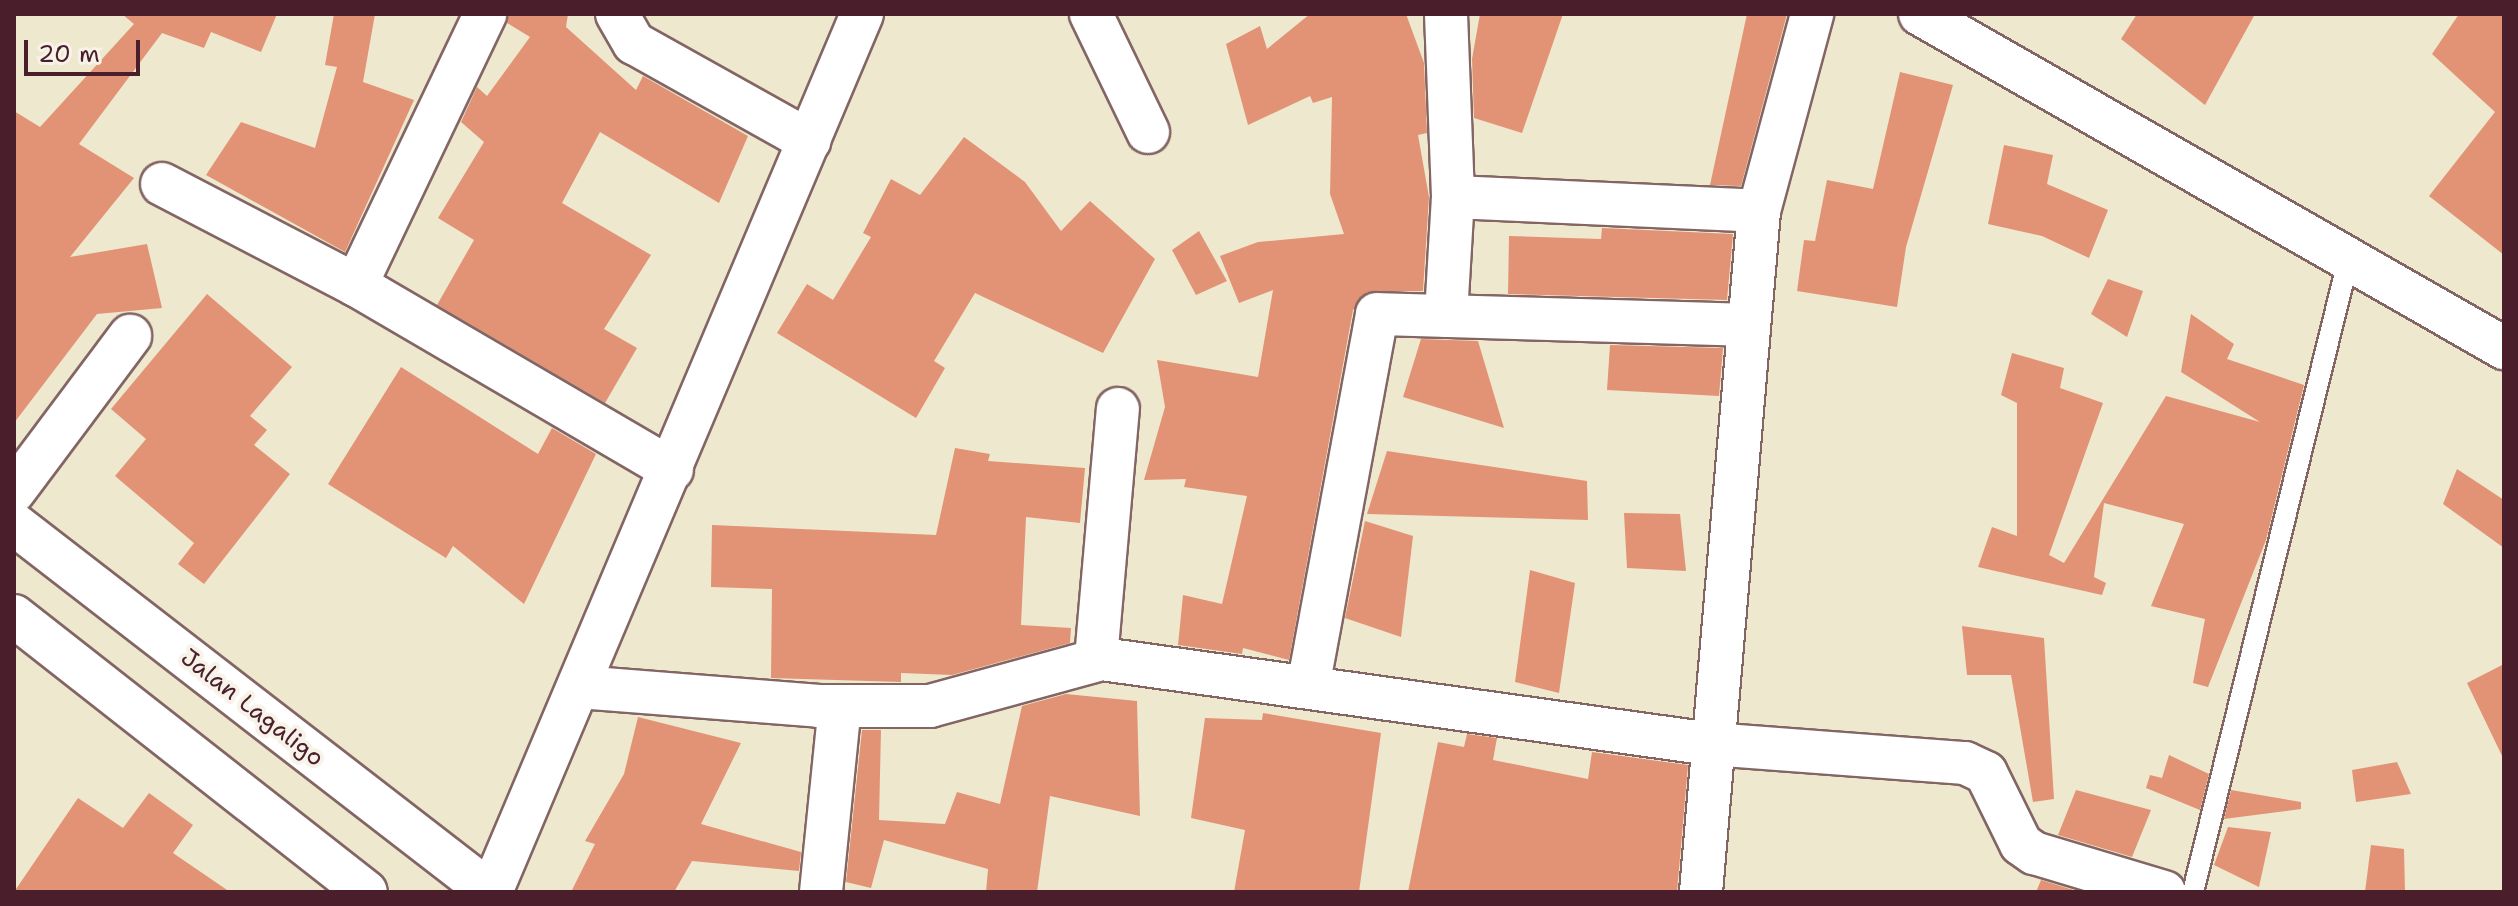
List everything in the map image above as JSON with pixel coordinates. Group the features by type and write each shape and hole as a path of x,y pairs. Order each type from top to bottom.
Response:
{"street":[{"path":"617,14 634,43 809,141"},
{"path":"491,892 672,470 862,14"},
{"path":"1091,14 1148,132"},
{"path":"1446,14 1453,197 1446,316"},
{"path":"1701,892 1711,744 1759,211 1812,14"},
{"path":"1920,14 2504,348"},
{"path":"356,285 475,17"},
{"path":"162,184 356,285 672,470"},
{"path":"1453,197 1759,211"},
{"path":"1308,687 1371,321 1386,311 1446,316 1747,325"},
{"path":"14,491 130,336"},
{"path":"1096,659 1118,409"},
{"name":"Jalan Lagaligo","path":"14,524 491,892"},
{"path":"14,616 366,892"},
{"path":"579,687 840,706 948,703 1096,659 1711,744 1977,767 2021,844 2034,853 2164,892"},
{"path":"818,892 840,706"}],"lane":[{"path":"2193,892 2348,261"}],"building":[{"path":"122,14 277,14 261,52 211,32 204,48 162,33 79,144 134,178 70,257 147,244 162,308 97,314 14,423 14,111 40,127 134,24"},
{"path":"334,14 375,14 363,82 414,100 345,252 206,175 241,122 315,148 337,67 325,65"},
{"path":"509,14 568,14 566,27 636,90 643,76 748,136 719,203 600,132 562,203 651,255 604,329 637,348 605,403 437,305 474,240 438,218 484,142 461,122 477,87 487,96 530,37 507,23"},
{"path":"1310,14 1406,14 1424,63 1427,133 1418,135 1429,197 1423,291 1367,292 1353,310 1289,660 1243,648 1242,654 1178,645 1183,595 1222,604 1247,496 1184,487 1186,479 1144,480 1165,407 1157,360 1258,377 1273,290 1239,303 1220,256 1258,242 1344,234 1330,194 1332,97 1313,103 1310,96 1248,125 1226,44 1260,26 1267,49"},
{"path":"1480,14 1563,14 1522,133 1474,118 1472,59"},
{"path":"1747,14 1787,14 1741,186 1710,185"},
{"path":"2137,14 2255,14 2205,105 2121,39"},
{"path":"2459,14 2504,14 2504,255 2429,196 2495,112 2432,54"},
{"path":"1900,72 1953,85 1906,247 1897,307 1797,291 1804,240 1815,241 1827,180 1873,189"},
{"path":"964,137 1025,182 1061,231 1090,201 1155,259 1103,353 975,293 934,361 945,368 916,418 777,333 807,284 833,300 871,237 863,233 891,179 920,195"},
{"path":"2004,145 2053,155 2047,184 2108,210 2089,258 2042,236 1988,224"},
{"path":"1602,228 1733,234 1727,300 1508,294 1509,236 1601,239"},
{"path":"1199,231 1227,281 1196,295 1172,250"},
{"path":"2108,279 2143,291 2127,337 2091,314"},
{"path":"207,294 292,367 250,416 267,430 254,445 290,474 204,584 178,564 194,543 115,476 146,439 111,409"},
{"path":"2191,314 2234,344 2227,359 2304,385 2266,540 2208,687 2193,683 2205,619 2151,606 2184,524 2104,503 2094,577 2106,583 2102,595 1978,567 1992,527 2017,536 2017,403 2001,395 2012,353 2064,368 2060,388 2103,403 2049,555 2064,563 2166,396 2260,422 2181,372"},
{"path":"1421,339 1478,341 1504,428 1403,397"},
{"path":"1610,345 1723,348 1719,396 1607,390"},
{"path":"401,367 538,454 552,428 596,454 524,604 453,546 446,558 328,484"},
{"path":"955,448 990,454 988,461 1085,468 1080,523 1026,517 1021,625 1071,628 1070,643 952,675 901,673 901,682 771,678 772,589 711,587 712,525 936,535"},
{"path":"1387,451 1587,481 1588,520 1367,514"},
{"path":"2457,469 2504,500 2504,548 2443,504"},
{"path":"1624,513 1680,514 1686,571 1627,568"},
{"path":"1365,521 1413,536 1401,637 1345,618"},
{"path":"1530,570 1575,583 1559,693 1515,682"},
{"path":"1962,626 2044,638 2054,799 2033,802 2011,675 1967,675"},
{"path":"2504,664 2504,760 2467,683"},
{"path":"1066,694 1137,701 1140,816 1050,796 1037,892 986,892 988,869 884,840 871,888 846,882 862,730 881,730 879,820 945,824 957,792 1000,804 1022,706"},
{"path":"1263,713 1381,733 1359,892 1234,892 1245,830 1191,818 1205,718 1262,720"},
{"path":"638,717 741,743 701,824 801,852 799,871 692,861 674,892 571,892 595,844 585,841 624,774"},
{"path":"1467,734 1497,738 1493,760 1588,779 1592,752 1688,765 1677,892 1408,892 1438,742 1464,747"},
{"path":"2169,755 2209,774 2200,810 2146,788 2150,775 2162,778"},
{"path":"2397,762 2411,794 2356,802 2352,770"},
{"path":"2076,790 2151,810 2132,857 2058,835"},
{"path":"2231,790 2301,802 2301,809 2224,819"},
{"path":"149,793 193,825 173,853 230,892 14,892 78,798 123,828"},
{"path":"2228,827 2271,832 2259,887 2214,865"},
{"path":"2371,845 2404,849 2405,892 2365,892"},
{"path":"2041,880 2080,892 2036,892"}]}
